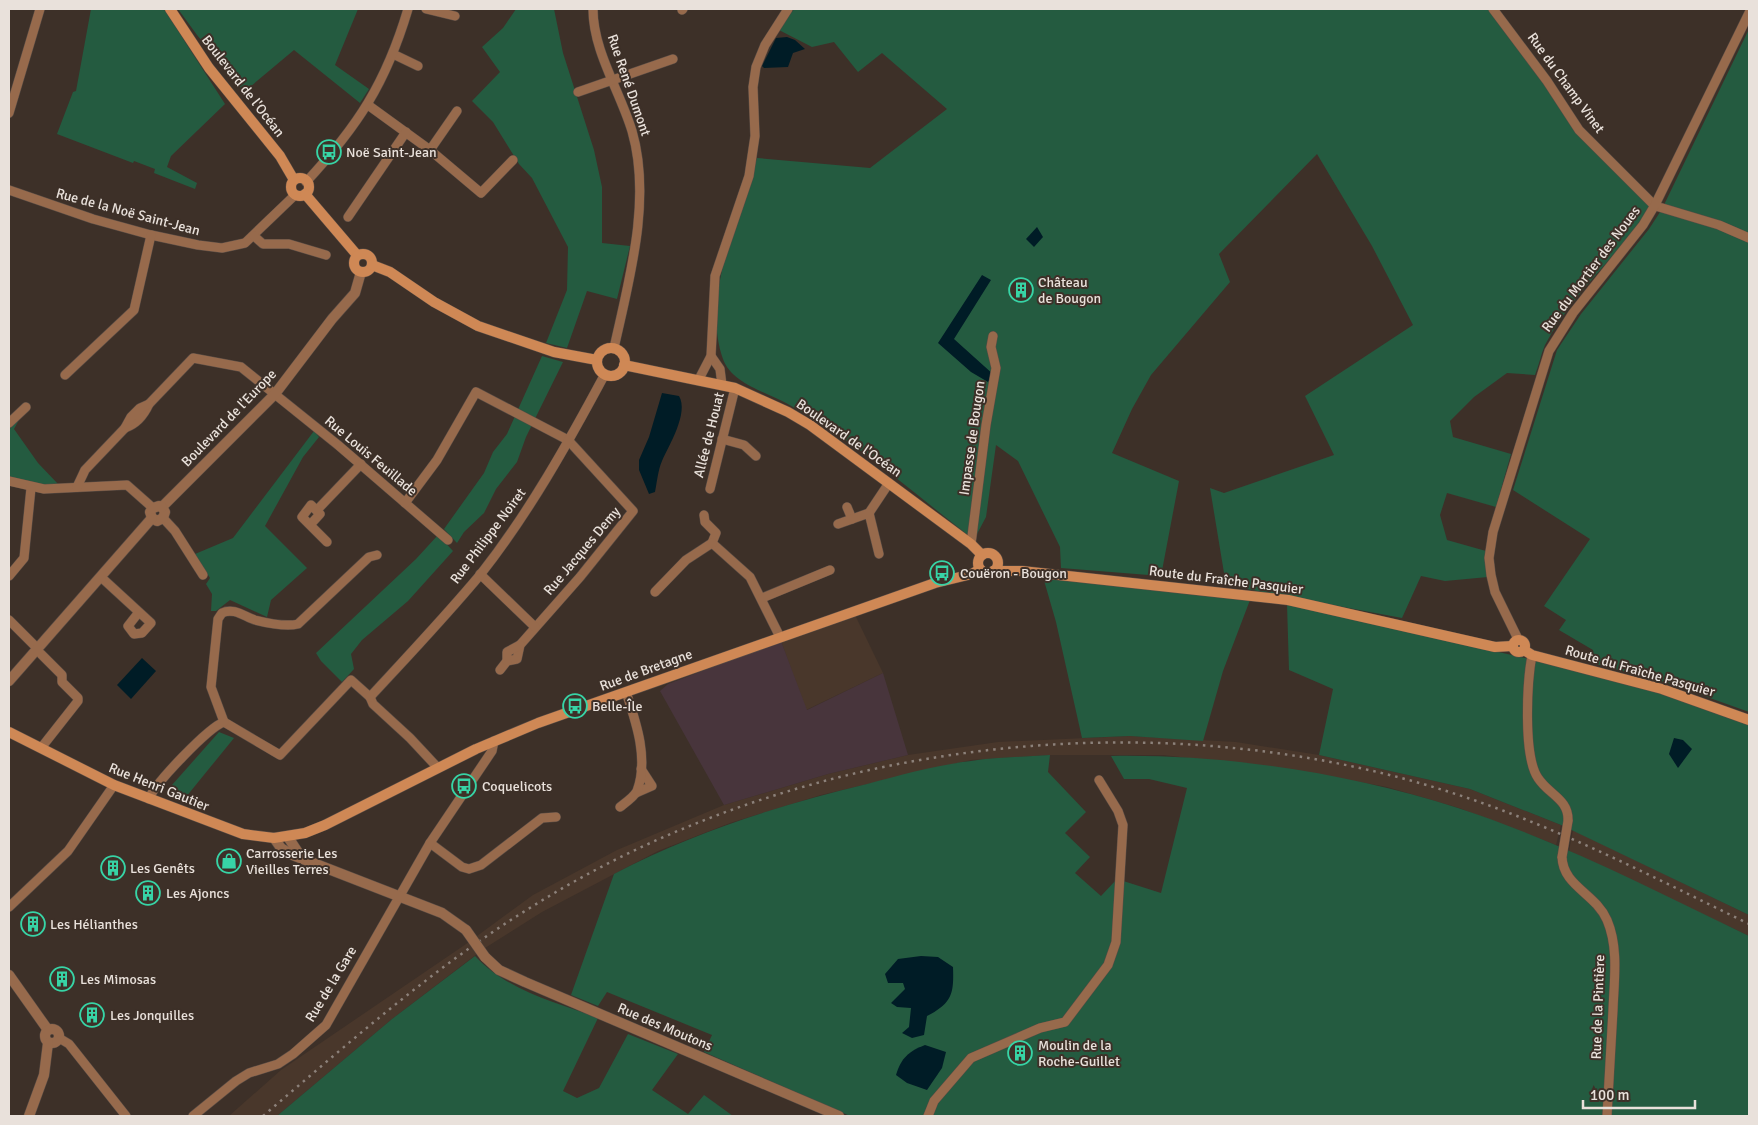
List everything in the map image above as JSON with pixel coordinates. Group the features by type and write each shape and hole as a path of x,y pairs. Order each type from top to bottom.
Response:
{"main road":[{"name":"Boulevard de l'Océan","path":"170,9 209,68 274,148 294,180"},
{"path":"300,194 308,189 306,182 300,179 294,180 291,186 357,255"},
{"path":"363,253 369,255 372,260 372,266 367,271 361,272 356,269 354,263 357,255 363,253"},
{"path":"372,266 383,269 434,302 478,326 554,352 597,360"},
{"path":"614,348 624,356 624,365 617,374 605,374 599,368 597,360 603,350 614,348"},
{"name":"Boulevard de l'Océan","path":"624,365 699,379 735,388 765,400 803,420 982,554"},
{"path":"982,554 992,554 997,559 997,566 993,571 986,573 980,569 978,560 982,554"},
{"name":"Route du Fraîche Pasquier","path":"997,559 1022,571"},
{"name":"Rue de Bretagne","path":"274,838 288,837 325,825 494,741 780,637 935,583 972,574 980,569"},
{"name":"Route du Fraîche Pasquier","path":"993,571 1022,571 1270,597 1496,647 1515,643 1518,652 1528,652 1662,689 1749,720"},
{"name":"Rue Henri Gautier","path":"9,732 114,785 243,834 274,838"}],"street":[{"path":"9,113 40,9"},
{"path":"306,182 340,145 368,105 393,54 408,9"},
{"path":"426,9 455,16"},
{"name":"Rue René Dumont","path":"593,9 597,37 632,133 638,168 639,212 634,254 614,348"},
{"path":"699,379 711,356 715,276 749,176 754,153 756,67 765,45 788,9"},
{"name":"Rue du Champ Vinet","path":"1493,9 1547,81 1579,130 1622,175 1656,205 1719,225 1749,238"},
{"name":"Rue du Mortier des Noues","path":"1515,643 1495,592 1489,558 1493,532 1536,390 1555,338 1643,225 1656,205 1749,13"},
{"path":"393,54 418,66"},
{"path":"578,92 673,59"},
{"path":"368,105 430,150 472,190 481,193 513,160"},
{"path":"430,150 457,111"},
{"path":"348,217 406,132"},
{"name":"Rue de la Noë Saint-Jean","path":"9,190 84,216 152,235 222,248 240,245 254,236 300,194"},
{"path":"64,376 134,310 152,235"},
{"path":"254,236 263,244 289,244 326,255"},
{"name":"Boulevard de l'Europe","path":"9,681 40,651 158,513 274,394 355,292 361,272"},
{"name":"Impasse de Bougon","path":"971,544 986,425 996,368 991,347 992,336"},
{"path":"711,356 720,369 722,385"},
{"name":"Rue Louis Feuillade","path":"77,487 85,470 125,428 140,408 149,404 193,358 198,357 241,367 361,464 448,540"},
{"name":"Rue Philippe Noiret","path":"370,697 480,574 541,488 605,374"},
{"name":"Allée de Houat","path":"710,489 735,388"},
{"name":"Rue Jacques Demy","path":"406,503 437,460 476,392 568,440 633,511 580,577 520,645 517,659 507,661 500,670"},
{"path":"9,423 26,407"},
{"path":"722,439 744,446 756,456"},
{"path":"327,542 302,517 311,505 317,510 361,464"},
{"path":"9,481 31,488 127,485 175,531 203,575"},
{"path":"838,524 868,513 889,483"},
{"path":"9,576 24,558 31,488"},
{"path":"847,507 852,519"},
{"path":"868,513 879,554"},
{"path":"655,592 686,560 712,543 716,533 705,522 704,515"},
{"path":"712,543 721,553 746,571 762,598 780,637"},
{"path":"377,555 369,557 298,624 258,621 230,610 222,612 218,619 211,687 224,722 280,754 351,680 370,697 374,704 438,768"},
{"path":"762,598 830,570"},
{"path":"480,574 536,627"},
{"path":"102,578 139,612"},
{"path":"9,620 62,675 62,682 78,698 78,702 41,748"},
{"name":"Rue de la Pintière","path":"1528,652 1529,743 1532,762 1538,778 1566,805 1568,821 1562,857 1565,874 1591,896 1606,919 1613,942 1614,971 1607,1116"},
{"path":"626,692 641,746 641,769 636,793"},
{"path":"149,799 200,739 216,725 224,722"},
{"name":"Rue de la Gare","path":"193,1116 236,1081 249,1073 278,1064 316,1036 334,1012 430,843 492,751 494,741"},
{"path":"620,807 636,793 652,786 641,769"},
{"path":"928,1116 934,1101 971,1058 1040,1028 1065,1022 1108,965 1116,942 1123,826 1118,811 1099,780"},
{"path":"9,907 68,851 114,785"},
{"path":"430,843 462,867 469,869 481,865 542,818 556,817"},
{"path":"288,837 301,857"},
{"path":"274,838 281,848 290,854 399,896"},
{"name":"Rue des Moutons","path":"399,896 442,913 466,930 485,957 499,970 839,1116"},
{"path":"9,975 48,1030 57,1031 59,1038 69,1044 126,1116"},
{"path":"29,1116 44,1075 48,1043 45,1036 48,1030"},
{"path":"48,1043 55,1043 59,1038"}],"shaded area":[{"path":"855,615 883,673 806,710 781,641"},
{"path":"781,641 807,710 883,673 908,755 828,774 724,805 660,691 668,684"},
{"path":"1130,736 1236,742 1319,755 1470,789 1561,825 1556,845 1459,808 1387,787 1305,772 1163,755 1050,755 971,760 821,795 730,823 658,851 542,912 485,948 477,936 533,895 617,850 724,805 828,774 908,755 998,742"},
{"path":"1573,830 1749,915 1749,936 1569,851"},
{"path":"469,942 477,954 392,1019 277,1116 229,1116 281,1070"}],"green space":[{"path":"91,9 164,9 225,104 171,156 167,167 197,183 195,189 154,173 155,169 134,161 133,163 57,134 73,92 76,91"},
{"path":"178,9 358,9 335,65 369,89 360,103 294,50 244,92"},
{"path":"516,9 554,9 563,53 594,150 602,187 602,243 630,246 617,299 587,291 567,348 546,343 567,290 568,247 532,178 519,164 493,122 472,101 500,72 482,47 503,28"},
{"path":"794,9 1493,9 1579,130 1650,206 1624,242 1568,308 1545,345 1535,375 1507,373 1474,397 1450,421 1453,437 1511,454 1496,507 1447,493 1440,515 1447,540 1486,551 1488,577 1445,581 1421,576 1402,618 1226,585 1210,488 1224,493 1334,455 1305,396 1413,325 1372,246 1317,154 1219,254 1230,282 1151,375 1132,409 1112,453 1179,481 1161,576 1061,568 1060,547 1018,461 996,445 986,517 977,534 969,536 835,432 786,403 741,381 727,367 723,359 717,335 716,310 725,257 757,158 870,168 947,109 882,53 858,72 834,42 812,47 779,30"},
{"path":"1749,29 1749,712 1668,683 1592,663 1593,650 1559,630 1566,620 1544,606 1590,539 1513,490 1557,350 1581,314 1649,229 1662,209"},
{"path":"542,356 563,362 526,437 517,462 496,489 484,513 464,532 457,543 444,529 484,473 493,452 507,434"},
{"path":"20,418 14,429 38,463 58,484 34,485 9,478 8,436 14,422"},
{"path":"314,431 319,437 303,457 265,526 307,568 271,600 267,617 230,600 216,611 211,611 212,594 206,584 210,578 195,554 233,538"},
{"path":"438,535 453,551 408,601 362,640 351,654 354,669 342,682 321,661 316,653 416,559"},
{"path":"1043,577 1250,600 1223,671 1203,741 1130,736 1082,738 1056,622"},
{"path":"1287,604 1662,689 1749,720 1749,915 1561,825 1470,789 1319,755 1333,689 1289,670"},
{"path":"219,732 234,738 186,797 172,785"},
{"path":"1050,755 1048,772 1086,812 1065,833 1090,857 1075,873 1101,896 1117,879 1161,893 1187,788 1149,779 1124,779 1111,756 1198,758 1286,768 1330,776 1374,785 1458,808 1533,835 1642,884 1749,936 1749,1116 850,1116 704,1052 712,1035 607,992 598,1006 571,995 614,874 675,845 738,821 802,801 945,765 991,759"},
{"path":"475,956 488,968 517,987 549,1001 598,1018 563,1091 577,1098 599,1088 628,1034 678,1054 652,1090 688,1114 704,1095 733,1116 277,1116 392,1019"}],"water":[{"path":"787,37 795,40 805,49 793,53 788,67 764,68 762,66 776,38"},
{"path":"1037,227 1043,237 1034,247 1026,239"},
{"path":"982,275 991,280 954,339 994,375 988,382 971,372 938,343"},
{"path":"662,393 679,396 682,411 677,429 661,465 655,492 649,494 639,470 639,460 649,437"},
{"path":"142,658 156,671 131,699 117,685"},
{"path":"1674,738 1683,740 1692,749 1678,768 1669,754"},
{"path":"921,956 938,957 953,967 953,984 950,997 942,1007 927,1016 924,1035 912,1038 902,1033 909,1027 911,1008 897,1007 891,1003 905,989 903,983 888,983 885,974 898,959"},
{"path":"925,1045 946,1052 942,1068 927,1090 907,1083 896,1075 900,1064 906,1056"}],"railway":[{"path":"263,1116 427,979 533,906 635,850 745,805 858,773 976,752 1094,743 1213,746 1330,762 1443,790 1522,818 1599,851 1749,924"}],"place":[{"name":"Noë Saint-Jean","path":"329,152"},
{"name":"Château de Bougon","path":"1021,290"},
{"name":"Couëron - Bougon","path":"942,573"},
{"name":"Belle-Île","path":"575,706"},
{"name":"Coquelicots","path":"464,786"},
{"name":"Carrosserie Les Vieilles Terres","path":"229,861"},
{"name":"Les Genêts","path":"113,868"},
{"name":"Les Ajoncs","path":"148,893"},
{"name":"Les Hélianthes","path":"33,924"},
{"name":"Les Mimosas","path":"62,979"},
{"name":"Les Jonquilles","path":"92,1015"},
{"name":"Moulin de la Roche-Guillet","path":"1020,1053"}]}
